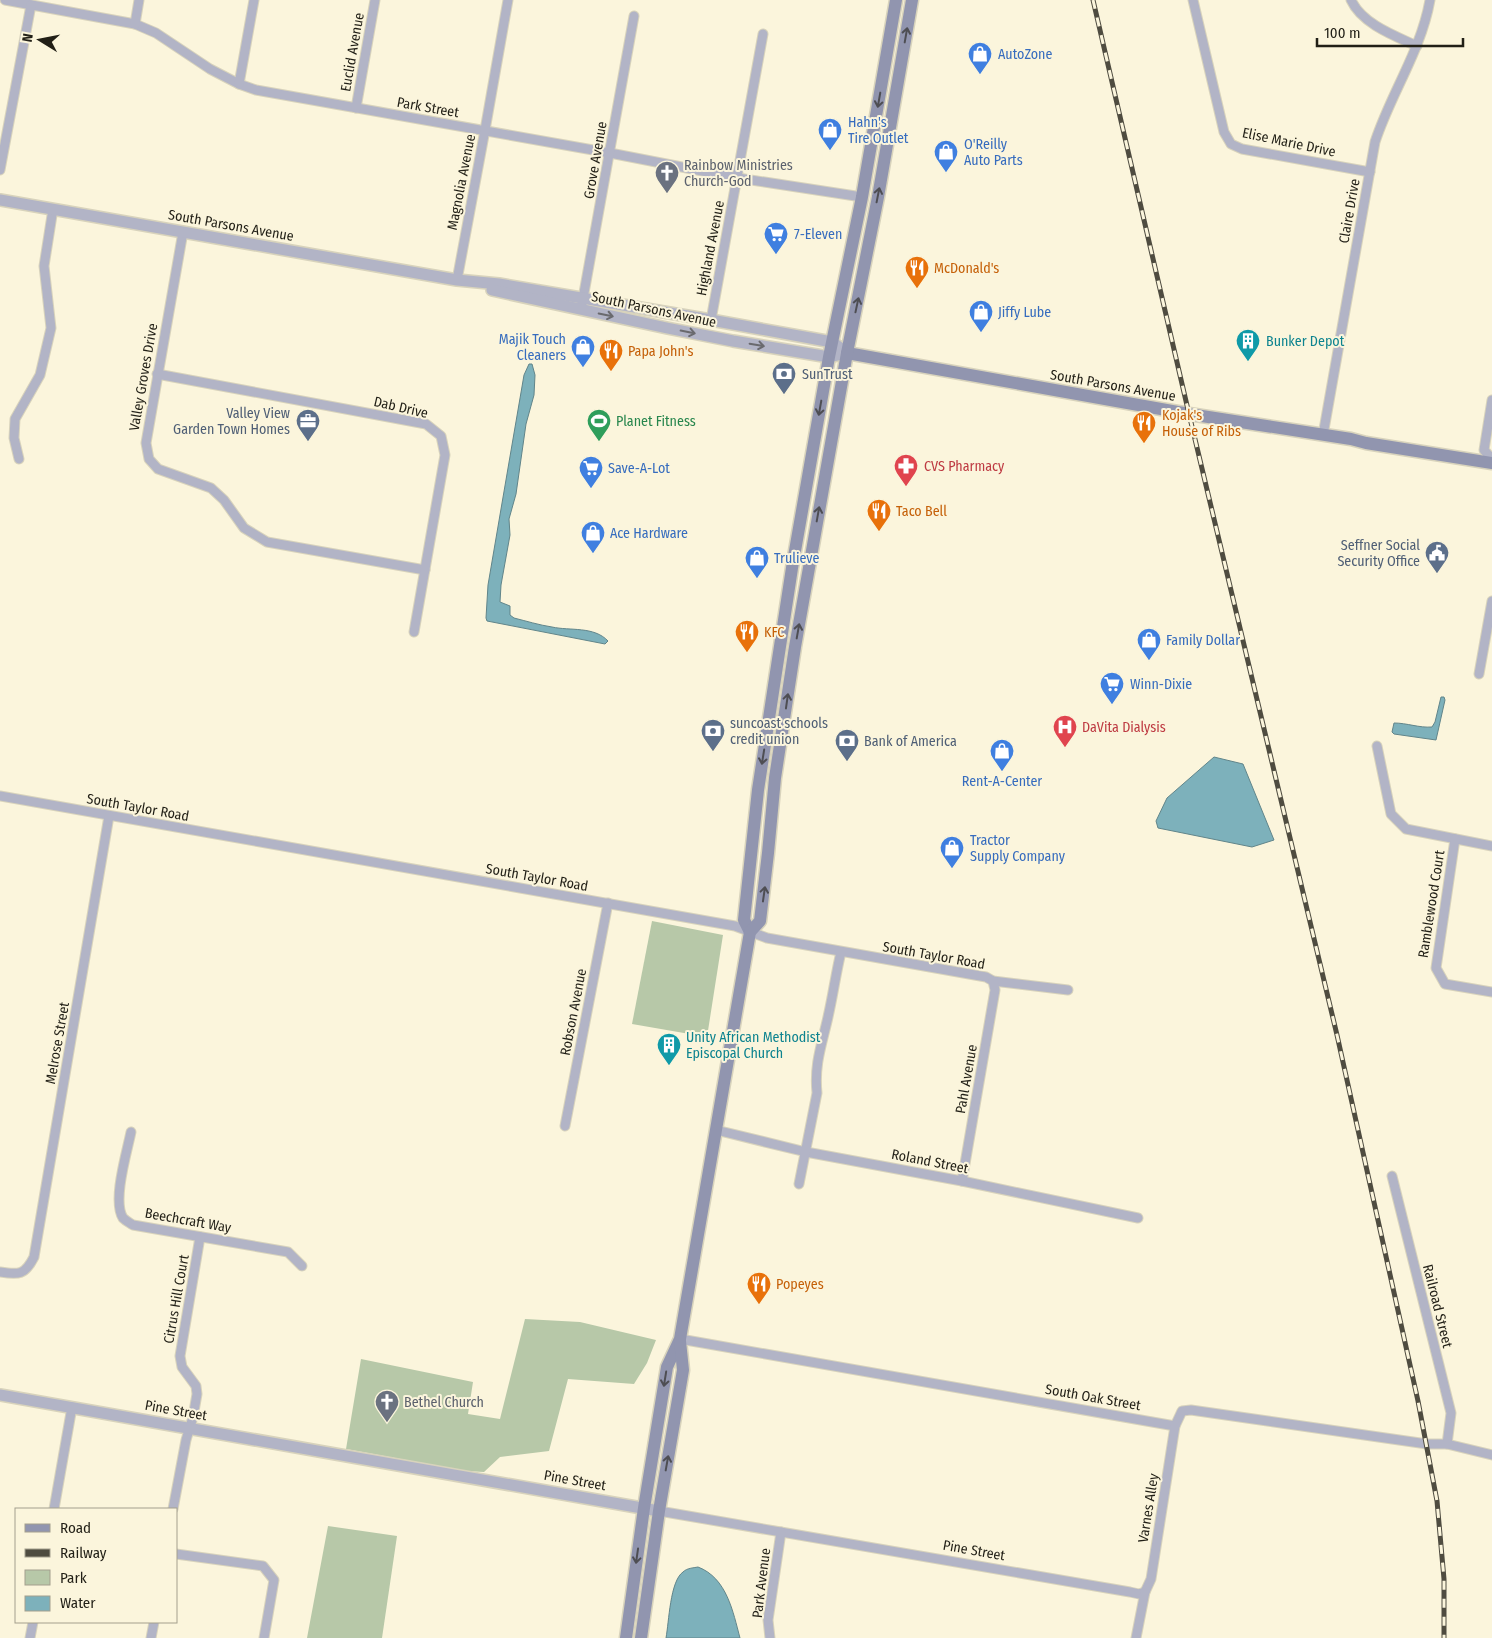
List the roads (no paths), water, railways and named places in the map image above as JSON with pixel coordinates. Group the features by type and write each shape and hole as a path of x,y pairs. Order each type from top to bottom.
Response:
{"main road":[{"path":"750,932 744,920 758,790 790,584 829,357 862,196 896,0"},
{"path":"626,1638 644,1508 667,1368 680,1339 750,932 760,920 775,778 790,679 847,353 870,243 912,0"},
{"name":"South Parsons Avenue","path":"847,353 1189,414 1492,463"},
{"path":"642,1638 659,1511 683,1370 680,1339"}],"street":[{"name":"Park Street","path":"5,0 135,24 156,33 210,69 239,84 256,90 485,130 738,178 862,196"},
{"path":"135,24 139,0"},
{"path":"239,84 254,0"},
{"name":"Euclid Avenue","path":"356,108 375,0"},
{"name":"Magnolia Avenue","path":"457,280 508,0"},
{"name":"Elise Marie Drive","path":"1193,0 1224,132 1231,144 1242,149 1370,172"},
{"path":"1351,0 1368,20 1387,33 1417,46"},
{"name":"Claire Drive","path":"1323,435 1376,142 1383,117 1417,46 1428,14 1430,0"},
{"path":"0,170 31,5"},
{"name":"Grove Avenue","path":"582,304 634,16"},
{"name":"Highland Avenue","path":"711,320 763,34"},
{"name":"South Parsons Avenue","path":"0,200 457,280 497,292 711,320 832,342 847,353"},
{"path":"20,459 14,438 15,419 40,375 51,328 44,266 53,210"},
{"name":"Valley Groves Drive","path":"183,232 146,443 149,459 158,469 211,488 224,500 244,528 267,542 425,570"},
{"name":"South Parsons Avenue","path":"582,304 700,335 829,357 847,353"},
{"name":"Dab Drive","path":"157,374 426,424 441,436 445,456 414,632"},
{"path":"1492,400 1484,450 1492,459"},
{"path":"1479,674 1492,602"},
{"path":"1377,746 1390,814 1406,829 1492,846"},
{"name":"South Taylor Road","path":"0,796 735,926 767,938 986,977 993,980 1068,990"},
{"name":"Melrose Street","path":"0,1272 16,1274 24,1271 34,1257 109,816"},
{"name":"Ramblewood Court","path":"1455,839 1436,968 1445,984 1492,992"},
{"name":"Robson Avenue","path":"565,1126 608,903"},
{"path":"800,1184 816,1093 816,1067 840,952"},
{"name":"Pahl Avenue","path":"962,1181 995,990 993,980"},
{"name":"Roland Street","path":"716,1130 806,1152 962,1181 1138,1218"},
{"name":"Beechcraft Way","path":"131,1132 120,1192 119,1208 124,1220 133,1225 288,1252 302,1266"},
{"name":"Railroad Street","path":"1392,1176 1451,1413 1446,1444"},
{"name":"Citrus Hill Court","path":"173,1508 188,1427 193,1417 197,1394 196,1386 182,1366 180,1356 200,1237"},
{"name":"South Oak Street","path":"680,1339 1175,1426"},
{"name":"Pine Street","path":"0,1394 659,1511 1139,1594 1145,1592"},
{"path":"54,1508 72,1407"},
{"path":"1175,1426 1182,1411 1191,1410 1427,1444 1446,1444 1492,1456"},
{"name":"Varnes Alley","path":"1136,1638 1145,1592 1151,1579 1175,1426"},
{"name":"Park Avenue","path":"770,1638 768,1620 781,1532"},
{"path":"178,1554 262,1566 274,1580 264,1638"},
{"path":"30,1638 33,1623"},
{"path":"151,1638 154,1623"}],"water":[{"path":"529,364 532,364 535,375 534,395 526,424 516,494 509,519 510,535 501,585 500,602 510,606 510,615 514,618 547,626 596,633 608,641 605,644 487,621 486,618 488,585 524,375"},
{"path":"1441,697 1444,697 1445,700 1436,740 1394,734 1392,732 1394,723 1432,727"},
{"path":"1214,757 1243,764 1274,840 1252,847 1158,828 1156,821 1167,798"},
{"path":"698,1567 708,1572 722,1587 731,1607 740,1638 666,1638 675,1584 685,1571"}],"railway":[{"path":"1093,0 1189,414 1337,1035 1418,1401 1437,1501 1444,1579 1444,1638"}],"place":[{"name":"AutoZone","path":"980,75"},
{"name":"Hahn's Tire Outlet","path":"830,151"},
{"name":"O'Reilly Auto Parts","path":"946,173"},
{"name":"Rainbow Ministries Church-God","path":"667,194"},
{"name":"7-Eleven","path":"776,255"},
{"name":"McDonald's","path":"917,289"},
{"name":"Jiffy Lube","path":"981,333"},
{"name":"Bunker Depot","path":"1248,362"},
{"name":"Majik Touch Cleaners","path":"583,368"},
{"name":"Papa John's","path":"611,372"},
{"name":"SunTrust","path":"784,395"},
{"name":"Valley View Garden Town Homes","path":"308,442"},
{"name":"Planet Fitness","path":"599,442"},
{"name":"Kojak's House of Ribs","path":"1144,444"},
{"name":"CVS Pharmacy","path":"906,487"},
{"name":"Save-A-Lot","path":"591,489"},
{"name":"Taco Bell","path":"879,532"},
{"name":"Ace Hardware","path":"593,554"},
{"name":"Seffner Social Security Office","path":"1437,574"},
{"name":"Trulieve","path":"757,579"},
{"name":"KFC","path":"747,653"},
{"name":"Family Dollar","path":"1149,661"},
{"name":"Winn-Dixie","path":"1112,705"},
{"name":"DaVita Dialysis","path":"1065,748"},
{"name":"suncoast schools credit union","path":"713,752"},
{"name":"Bank of America","path":"847,762"},
{"name":"Rent-A-Center","path":"1002,772"},
{"name":"Tractor Supply Company","path":"952,869"},
{"name":"Unity African Methodist Episcopal Church","path":"669,1066"},
{"name":"Popeyes","path":"759,1305"},
{"name":"Bethel Church","path":"387,1423"}]}
